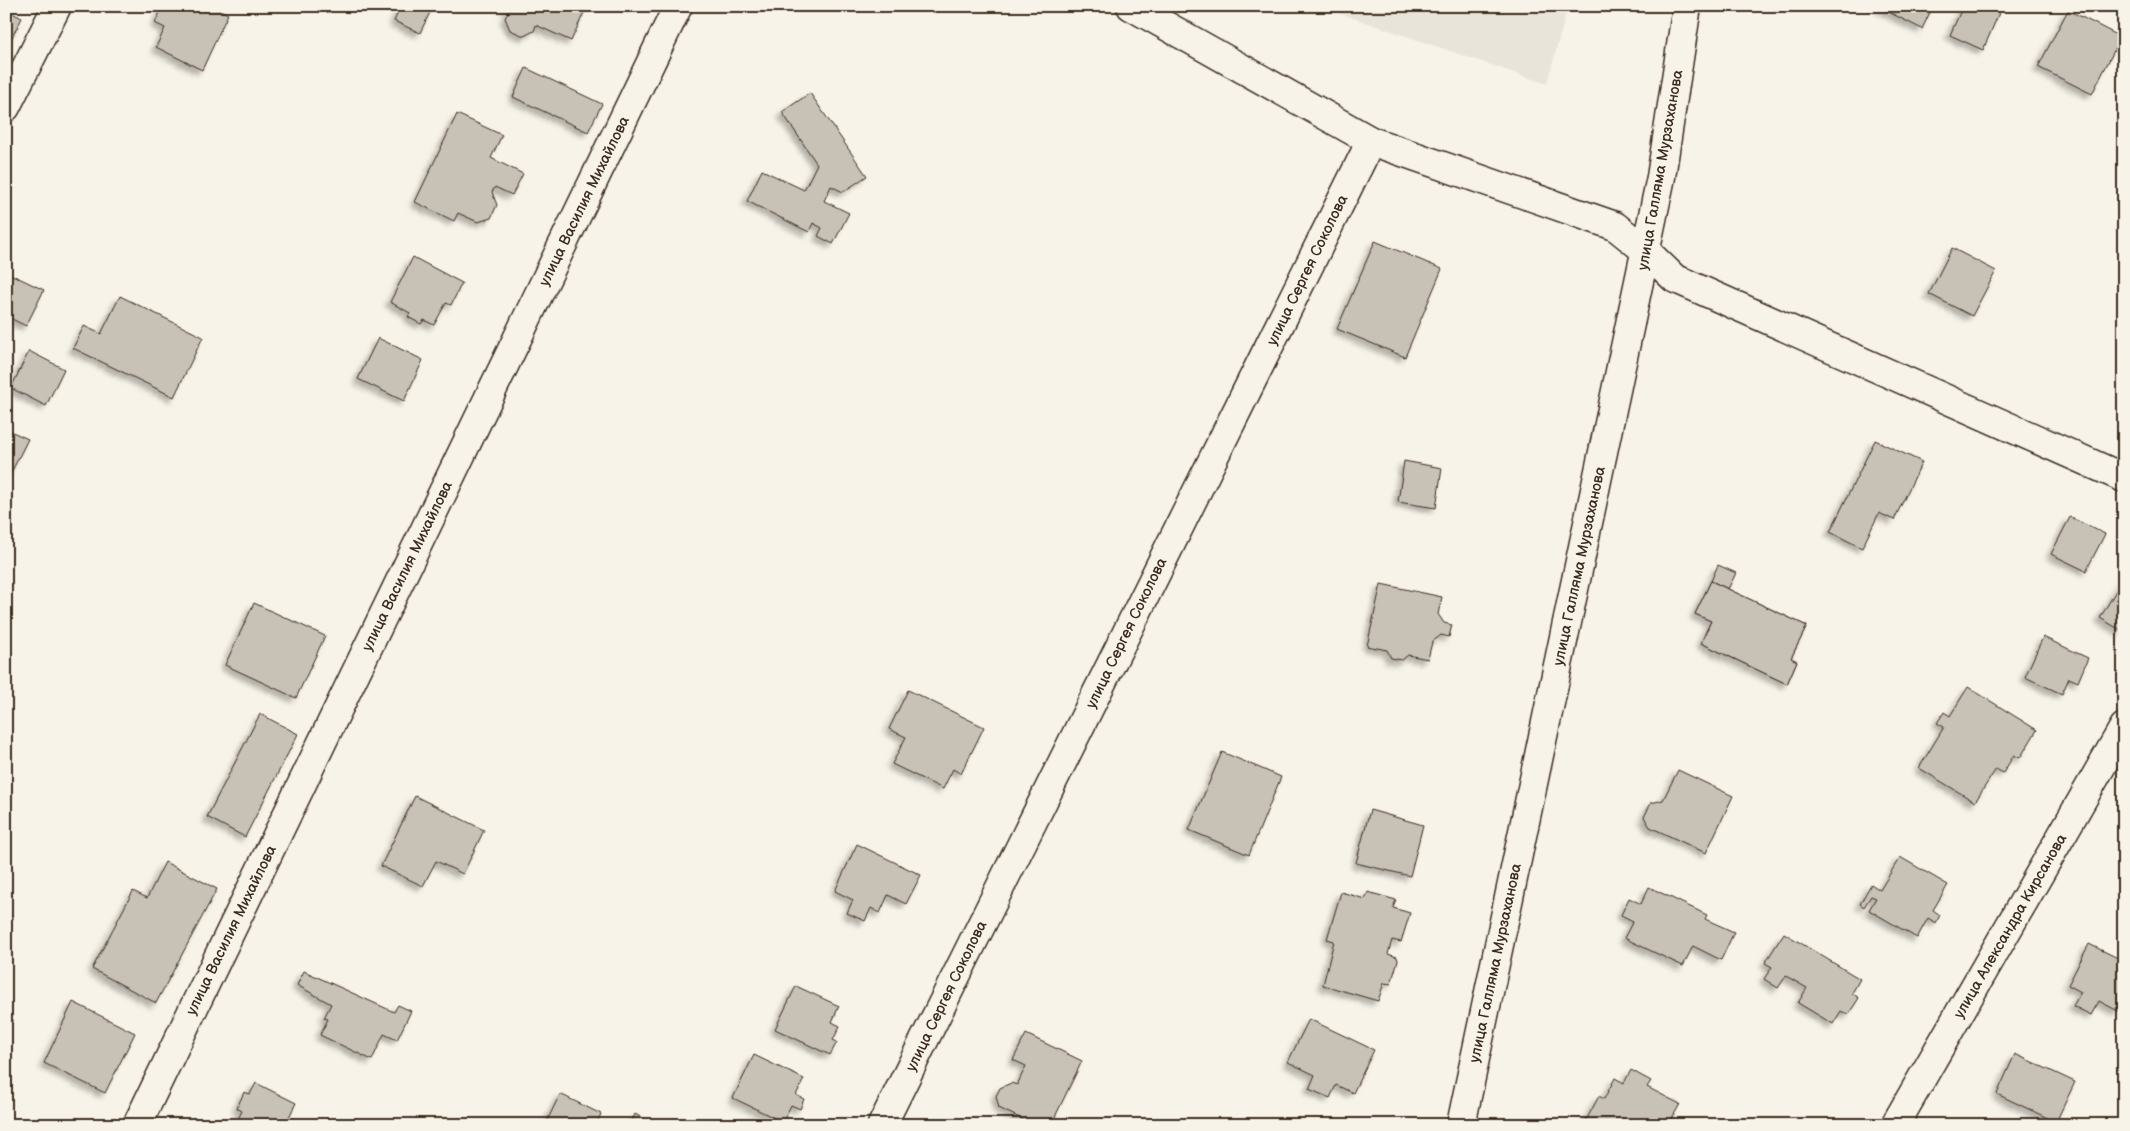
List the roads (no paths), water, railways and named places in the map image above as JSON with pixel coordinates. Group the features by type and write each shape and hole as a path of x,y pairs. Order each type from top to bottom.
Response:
{"street":[{"path":"6,107 58,6"},
{"name":"улица Василия Михайлова","path":"137,1125 678,6"},
{"path":"1131,6 1371,142 1615,226 1646,251 1674,278 2124,478"},
{"name":"улица Галляма Мурзаханова","path":"1461,1125 1661,177 1687,6"},
{"name":"улица Сергея Соколова","path":"882,1125 1371,142"},
{"name":"улица Александра Кирсанова","path":"1895,1125 2124,727"}]}
